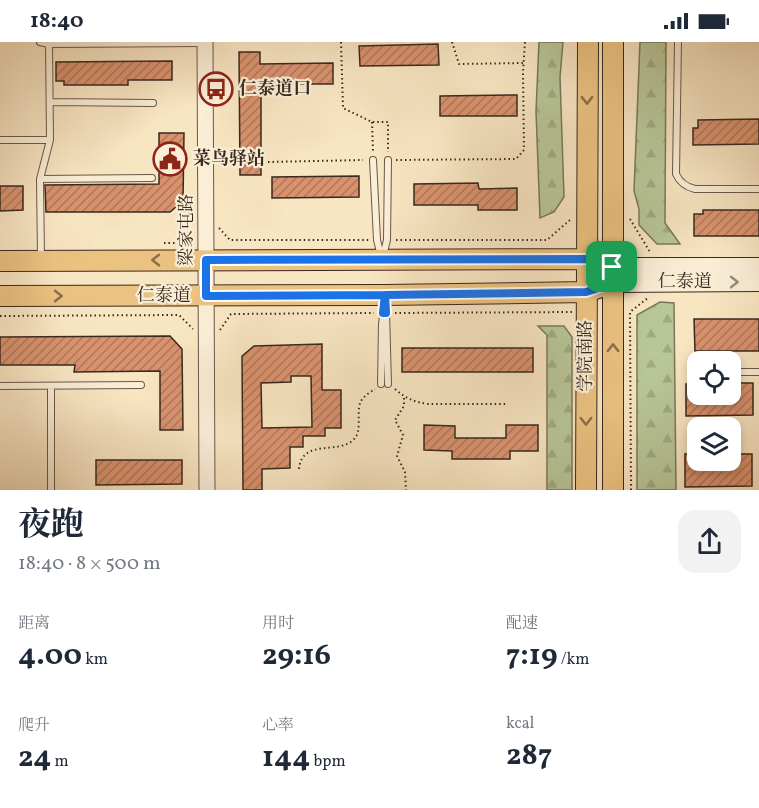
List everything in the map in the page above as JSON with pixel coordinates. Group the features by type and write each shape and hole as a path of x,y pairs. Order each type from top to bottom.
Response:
{"main road":[{"name":"学院南路","path":"586,490 588,42"},
{"name":"学院南路","path":"613,42 613,490"},
{"name":"仁泰道","path":"0,261 588,259 613,275 759,282"},
{"name":"仁泰道","path":"0,296 206,296 385,307 586,292 613,275 759,267"}],"street":[{"name":"梁家屯路","path":"205,42 207,490"}],"lane":[{"path":"40,42 205,42"},
{"path":"678,42 676,174 679,181 695,189 759,189"},
{"path":"41,261 40,179 50,140 49,43"},
{"path":"50,102 153,103"},
{"path":"0,140 50,140"},
{"path":"373,160 377,240 382,259"},
{"path":"382,259 387,240 388,160"},
{"path":"40,179 152,178"},
{"path":"385,307 385,384"},
{"path":"741,372 759,372"},
{"path":"0,386 141,385"},
{"path":"51,386 51,490"}],"path":[{"path":"341,42 343,108 372,122 388,122 388,160 516,159 524,150 525,42"},
{"path":"452,42 459,64 524,63"},
{"path":"268,162 373,160 372,122"},
{"path":"387,240 548,240 572,218"},
{"path":"629,218 651,254"},
{"path":"154,243 177,243 195,227"},
{"path":"218,227 230,240 377,240"},
{"path":"220,330 231,314 385,307 574,312"},
{"path":"630,312 631,490"},
{"path":"0,316 179,315 194,330"},
{"path":"299,469 300,462 307,453 352,442 358,430 361,401 385,384 404,398 415,402 507,404"},
{"path":"404,398 404,406 395,420 403,435 397,456 405,472 406,490"}],"green space":[{"path":"539,42 563,42 560,77 564,197 554,212 540,218 536,111"},
{"path":"640,42 666,42 665,223 680,244 657,244 639,225 639,209 634,191"},
{"path":"660,302 674,303 676,490 637,490 637,315"},
{"path":"538,326 564,326 572,337 572,490 547,490 547,335"}],"building":[{"path":"438,44 439,65 360,66 359,46"},
{"path":"239,52 260,52 260,64 333,63 333,84 261,84 261,175 240,175"},
{"path":"172,61 172,80 128,80 128,85 64,85 64,81 56,81 56,62"},
{"path":"517,95 517,116 440,116 440,96"},
{"path":"759,119 759,144 693,145 693,128 698,128 698,120"},
{"path":"159,133 184,133 183,201 170,212 46,212 45,185 159,184"},
{"path":"359,176 359,197 272,198 272,177"},
{"path":"478,183 479,189 517,188 517,210 478,210 478,205 414,205 414,184"},
{"path":"0,186 23,186 23,210 0,211"},
{"path":"703,210 759,210 759,236 694,236 694,214 703,214"},
{"path":"694,319 759,319 759,351 695,351"},
{"path":"170,336 182,349 183,430 160,430 160,371 74,372 75,365 0,365 0,337"},
{"path":"322,344 322,390 341,390 341,428 325,428 325,436 303,436 303,447 290,447 290,468 262,469 262,490 243,490 242,356 254,346","holes":["291,376 311,376 312,427 262,428 261,383 291,382"]},
{"path":"402,348 533,348 533,372 402,372"},
{"path":"741,383 753,383 753,415 686,416 686,384 687,405 741,405"},
{"path":"424,425 455,426 455,438 506,438 506,425 538,425 538,451 510,451 510,459 452,459 452,451 424,450"},
{"path":"685,454 687,454 687,471 741,471 741,454 752,454 752,486 685,487"},
{"path":"96,460 182,460 182,484 96,485"}],"place":[{"name":"仁泰道口","path":"216,89"},
{"name":"菜鸟驿站","path":"170,159"}],"route":[{"path":"612,267 588,259 206,260 206,296 385,295 386,313 383,313 385,295 586,292 613,283 612,267"}]}
